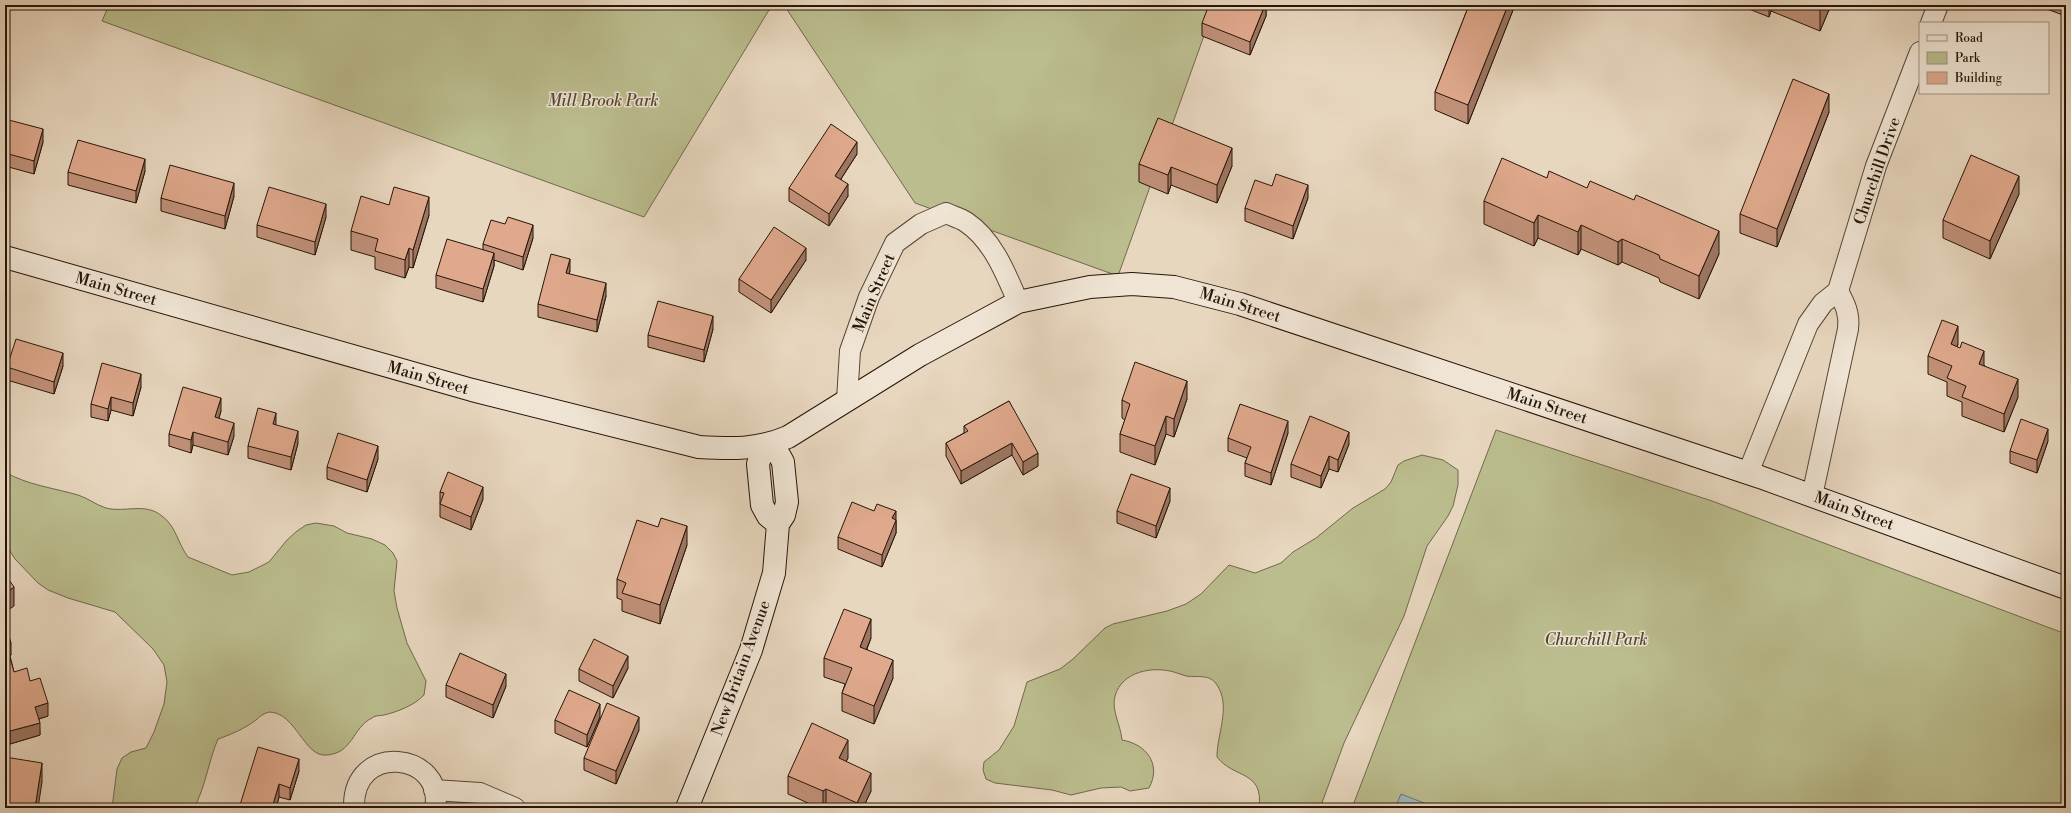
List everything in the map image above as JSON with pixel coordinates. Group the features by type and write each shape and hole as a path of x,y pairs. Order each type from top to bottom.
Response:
{"main road":[{"name":"Main Street","path":"5,257 472,390 699,447 746,448 769,445 807,426 920,354 1018,302 1046,295 1102,285 1132,284 1174,287 1206,294 1748,473 2066,588"},
{"name":"New Britain Avenue","path":"687,808 751,650 774,574 778,524 768,516 762,505 758,464 761,455 769,445"}],"street":[{"path":"1931,22 1938,5"},
{"name":"Churchill Drive","path":"1838,291 1876,166 1919,55"},
{"name":"Main Street","path":"847,400 850,351 869,297 895,243 920,224 946,213 966,222 986,241 1004,269 1018,302"},
{"path":"1748,473 1808,324 1823,303 1838,291 1847,308 1849,319 1848,329 1812,496"},
{"path":"354,808 354,795 358,782 367,771 378,764 392,761 406,762 418,768 428,778 434,799 480,793 515,808"}],"green space":[{"name":"Mill Brook Park","path":"109,5 772,5 644,217 102,21"},
{"path":"784,5 1215,5 1118,276 915,203"},
{"name":"Churchill Park","path":"1496,430 1712,501 2066,634 2066,808 1352,808"},
{"path":"1422,455 1443,460 1458,470 1458,485 1453,506 1448,516 1427,546 1404,616 1344,743 1320,808 1259,808 1257,787 1246,776 1231,769 1217,757 1223,717 1223,701 1218,686 1211,679 1206,677 1186,676 1166,670 1148,670 1131,676 1124,681 1119,688 1114,701 1115,712 1122,740 1131,742 1145,751 1152,763 1154,771 1153,779 1149,788 1130,791 1121,787 1101,788 1071,795 1052,790 995,783 986,779 983,770 984,762 999,750 1014,726 1027,682 1060,669 1073,659 1105,628 1113,624 1167,611 1186,604 1201,594 1229,565 1255,573 1281,563 1293,552 1316,538 1353,508 1385,489 1391,482 1398,465 1404,461"},
{"path":"5,472 31,483 82,496 106,508 142,509 155,512 167,520 171,525 188,557 232,575 249,572 269,562 287,540 297,531 306,525 316,523 334,526 347,533 372,539 385,545 393,553 397,561 394,591 397,608 407,643 426,681 424,695 406,708 389,714 376,716 365,722 342,750 327,755 319,754 312,750 286,719 278,714 269,712 242,729 218,739 194,808 112,808 117,769 122,758 131,752 146,748 154,732 164,704 167,682 164,665 153,649 115,612 68,598 48,590 38,583 15,559 5,543"}],"water":[{"path":"1401,794 1437,808 1395,808"}],"building":[{"path":"1209,5 1225,5 1235,9 1237,5 1265,5 1250,42 1202,23"},
{"path":"1469,5 1508,5 1468,105 1435,92"},
{"path":"1812,5 1821,5 1820,8"},
{"path":"1793,79 1829,94 1777,229 1740,214"},
{"path":"1158,118 1232,148 1217,185 1171,167 1168,175 1139,164"},
{"path":"5,119 43,129 34,161 5,153"},
{"path":"831,124 857,142 835,176 848,184 829,214 789,188"},
{"path":"78,140 145,159 136,191 68,172"},
{"path":"1971,155 2019,176 1990,241 1943,220"},
{"path":"1502,158 1547,178 1549,171 1587,188 1590,181 1634,200 1636,195 1719,231 1699,276 1660,259 1659,255 1622,239 1618,242 1581,225 1578,232 1538,215 1534,223 1484,201"},
{"path":"170,165 234,183 225,216 161,198"},
{"path":"1276,174 1308,185 1293,226 1245,208 1255,180 1272,186"},
{"path":"269,187 326,204 315,242 257,225"},
{"path":"394,187 429,197 413,250 409,248 405,260 375,251 378,239 351,231 361,196 389,205"},
{"path":"508,217 533,225 523,257 483,244 491,220 505,224"},
{"path":"774,227 806,248 771,300 739,279"},
{"path":"447,239 494,253 483,289 436,275"},
{"path":"551,254 570,259 566,273 606,283 597,320 538,304"},
{"path":"658,301 713,316 704,350 648,335"},
{"path":"1942,320 1958,326 1951,344 1960,348 1962,342 1984,351 1979,364 2018,379 2004,414 1962,397 1966,386 1947,378 1952,366 1928,356"},
{"path":"16,339 63,353 54,382 7,367"},
{"path":"1135,362 1187,381 1174,419 1166,416 1155,446 1120,434 1130,404 1122,400"},
{"path":"102,363 141,374 133,403 111,397 108,409 91,404"},
{"path":"183,387 221,398 215,417 234,423 228,442 193,432 191,440 169,434"},
{"path":"1009,401 1038,453 1023,462 1012,443 961,471 946,443 968,431 964,426"},
{"path":"1240,404 1288,421 1271,473 1245,463 1251,447 1228,438"},
{"path":"258,408 276,413 273,424 298,431 291,457 248,446"},
{"path":"1310,416 1349,432 1338,460 1329,456 1321,476 1291,464"},
{"path":"2021,419 2048,429 2037,460 2010,451"},
{"path":"338,433 378,446 367,480 327,467"},
{"path":"448,472 483,487 471,517 440,504 444,493 440,492"},
{"path":"1131,474 1170,488 1156,526 1117,511"},
{"path":"852,502 874,511 877,504 896,511 892,518 896,520 882,555 838,537"},
{"path":"661,518 687,526 660,605 622,593 626,583 617,579 637,520 658,527"},
{"path":"5,574 14,587 5,594"},
{"path":"844,609 871,619 860,647 893,660 874,706 842,693 852,668 824,658"},
{"path":"5,629 7,629 11,643 6,644 14,672 27,668 30,681 40,678 48,703 35,707 40,723 10,731 5,715"},
{"path":"594,639 628,656 613,686 579,669"},
{"path":"460,653 506,674 493,705 446,685"},
{"path":"569,690 600,704 587,735 555,720"},
{"path":"607,703 639,717 616,771 584,758"},
{"path":"812,723 848,740 839,758 871,773 857,803 826,789 823,791 788,776"},
{"path":"258,747 299,759 290,788 279,784 272,808 250,808 240,805"},
{"path":"5,757 42,763 35,808 5,808"}]}
